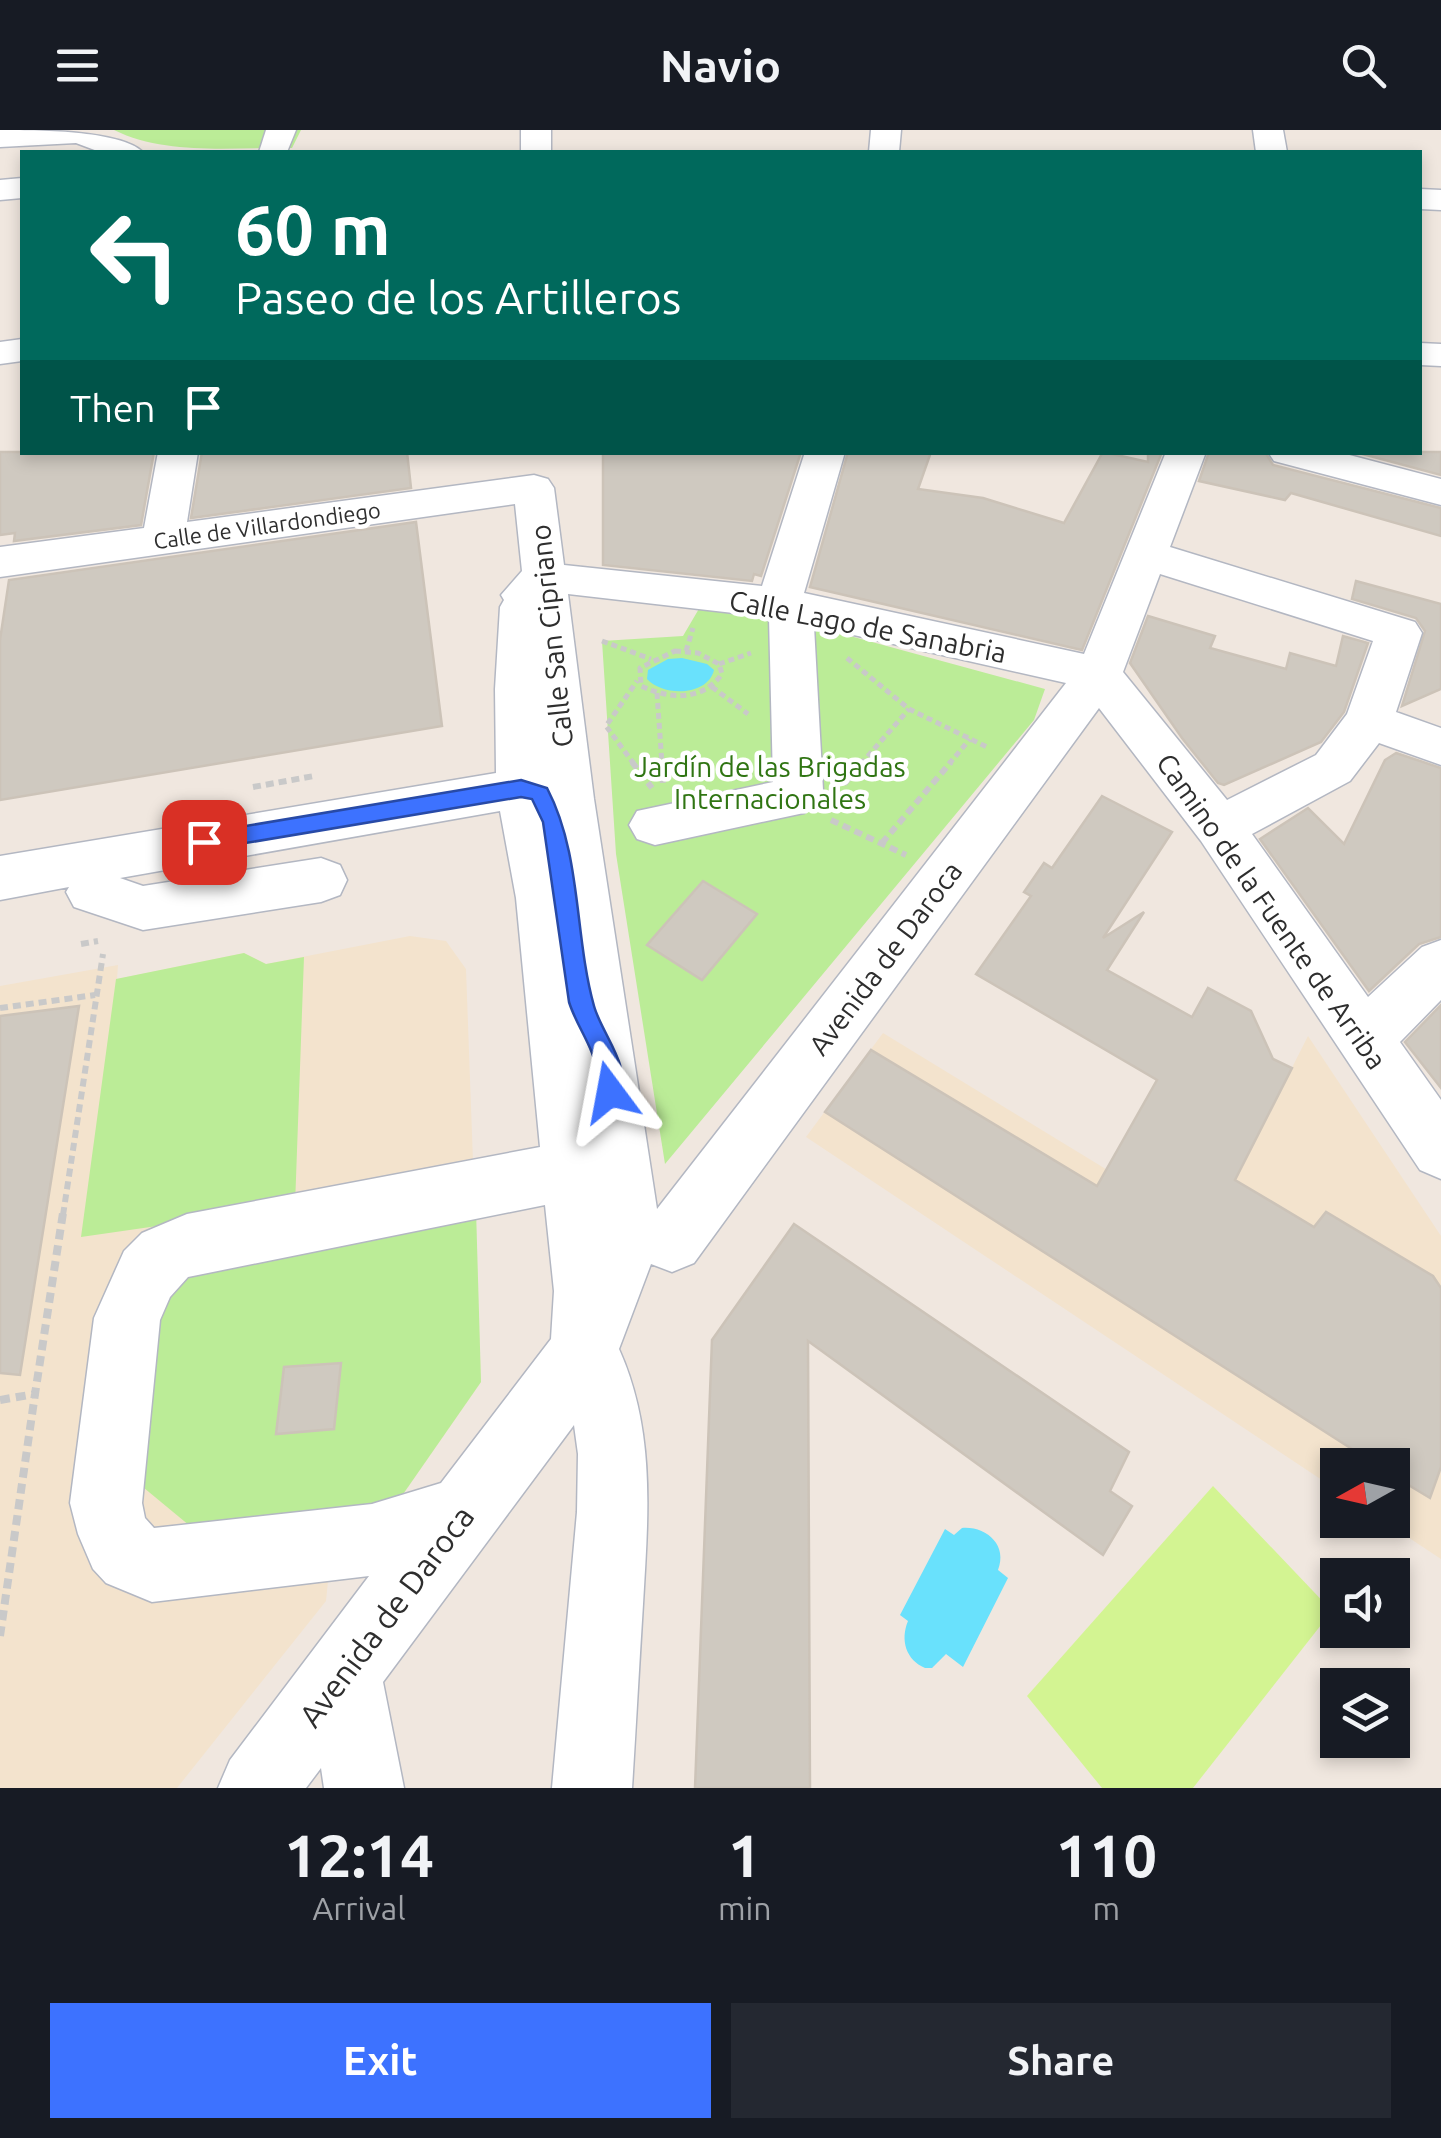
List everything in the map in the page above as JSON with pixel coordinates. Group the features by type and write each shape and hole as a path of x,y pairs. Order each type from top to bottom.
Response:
{"street":[{"path":"4,139 79,134 122,150"},
{"path":"163,539 177,455"},
{"path":"657,800 786,799 798,790 785,604 824,455"},
{"name":"Avenida de Daroca","path":"672,1241 1099,674 1185,455"},
{"path":"1299,455 1441,492"},
{"name":"Calle de Villardondiego","path":"0,562 163,539 534,470"},
{"name":"Calle San Cipriano","path":"534,470 544,898 586,1291 584,1347"},
{"path":"1146,556 1399,632 1370,722 1332,768 1219,827"},
{"name":"Calle Lago de Sanabria","path":"535,587 575,579 785,604 1099,674"},
{"name":"Camino de la Fuente de Arriba","path":"1099,674 1219,827 1441,1150"},
{"path":"1370,722 1441,747"},
{"path":"0,878 238,836 541,803"},
{"path":"0,910 541,803"},
{"path":"541,803 581,1002 587,1024 605,1053 626,1211 626,1242 618,1273 584,1347 602,1388 613,1454 613,1512 592,1788"},
{"path":"0,843 180,813 206,817 238,836"},
{"path":"93,892 143,908 322,880"},
{"path":"1363,1040 1441,964"},
{"path":"463,1512 372,1540 152,1565 130,1558 109,1526 106,1503 126,1318 147,1274 165,1255 187,1245 574,1170"},
{"name":"Avenida de Daroca","path":"258,1788 544,1407 584,1347"},
{"path":"343,1673 364,1788"}],"path":[{"path":"602,640 652,660"},
{"path":"835,648 909,710 1028,768"},
{"path":"638,680 641,686 657,693 692,696 712,687 722,674 719,664 698,653 675,651 652,660 640,668 638,680 606,726 657,800"},
{"path":"712,687 755,719"},
{"path":"657,693 657,800"},
{"path":"844,784 909,710"},
{"path":"882,843 970,739"},
{"path":"253,786 314,776"},
{"path":"818,814 947,876"},
{"path":"0,1636 102,954"},
{"path":"0,1008 96,995"},
{"path":"0,1400 35,1394"}],"shaded area":[{"path":"410,936 446,941 466,969 481,1382 399,1500 256,1518 322,1562 328,1581 326,1601 177,1788 0,1788 0,986 118,965 117,979 244,953 266,964"},
{"path":"883,1033 1209,1232 1308,1036 1441,1236 1441,1559 1409,1538 1410,1448 1320,1448 1320,1479 806,1137"}],"green space":[{"path":"114,130 301,130 292,148 224,149 156,144"},
{"name":"Jardín de las Brigadas Internacionales","path":"700,607 806,624 1045,689 1034,720 665,1164 616,854 602,641 683,636"},
{"path":"244,953 266,964 304,957 295,1206 81,1237 116,979"},
{"path":"476,1209 481,1382 399,1500 190,1526 132,1478 154,1302 216,1259"},
{"path":"1213,1486 1320,1598 1320,1626 1193,1788 1102,1788 1027,1696"}],"water":[{"path":"668,659 707,664 714,670 710,679 694,689 674,691 647,679 648,670"},
{"path":"962,1528 979,1530 993,1539 1000,1553 998,1570 1008,1578 963,1667 946,1654 932,1668 925,1668 906,1649 908,1621 900,1615 945,1529 954,1535"}],"building":[{"path":"0,452 153,455 141,525 14,541 15,533 0,535"},
{"path":"1441,452 1441,475 1366,455"},
{"path":"202,455 407,455 411,488 191,518"},
{"path":"603,455 800,455 761,576 754,574 752,581 603,565"},
{"path":"847,455 930,455 918,489 983,498 1064,523 1101,455 1148,462 1148,455 1161,455 1082,650 810,587"},
{"path":"1208,455 1267,455 1273,465 1441,508 1441,536 1291,493 1285,500 1199,481"},
{"path":"416,522 442,726 0,800 0,640 9,580"},
{"path":"1356,581 1441,604 1441,689 1402,706 1425,631 1416,618 1352,599"},
{"path":"1148,616 1215,636 1210,648 1286,669 1290,653 1336,666 1343,636 1368,643 1344,712 1321,742 1224,785 1218,783 1182,738 1130,663"},
{"path":"1396,753 1441,768 1441,937 1419,944 1369,991 1260,839 1308,808 1344,844 1385,760"},
{"path":"1102,796 1172,832 1103,938 1144,912 1107,970 1192,1017 1208,988 1251,1011 1273,1059 1292,1068 1235,1180 1314,1227 1326,1212 1433,1276 1441,1288 1441,1467 1430,1498 1410,1486 1410,1448 1350,1448 825,1112 871,1050 1097,1186 1157,1080 976,974 1031,896 1024,892 1044,863 1052,868"},
{"path":"703,881 757,914 702,980 647,945"},
{"path":"1441,1005 1441,1088 1405,1042"},
{"path":"79,1006 20,1375 0,1373 0,1016"},
{"path":"794,1224 1129,1452 1110,1491 1132,1506 1103,1555 808,1341 810,1788 695,1788 712,1340"},
{"path":"341,1363 334,1429 276,1434 284,1367"}],"route":[{"path":"204,842 521,788 540,793 554,822 581,1002 587,1024 605,1053 610,1092"}]}
